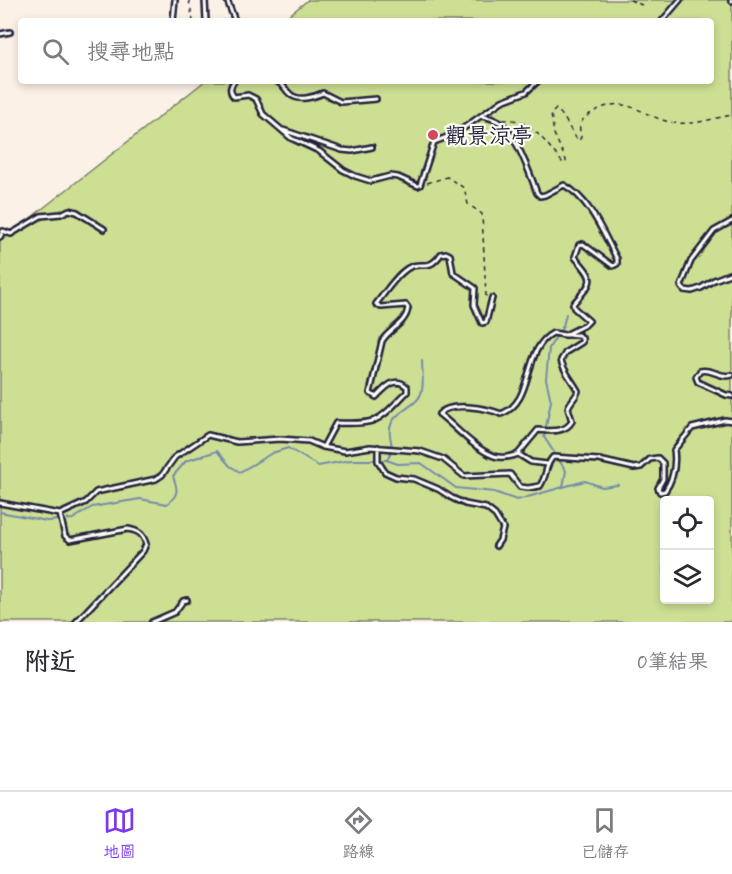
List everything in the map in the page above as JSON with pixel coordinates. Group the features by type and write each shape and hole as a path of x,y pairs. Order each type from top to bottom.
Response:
{"lane":[{"path":"173,18 175,0"},
{"path":"205,0 206,18"},
{"path":"227,0 233,18"},
{"path":"665,18 680,0"},
{"path":"0,34 10,32"},
{"path":"233,84 230,93 234,97 248,95 256,99 264,114 281,130 291,138 319,151 343,170 371,182 390,176 418,186 434,142 438,138 455,134 502,101 526,92 535,84"},
{"path":"281,84 289,94 295,97 311,98 323,93 340,102 376,99"},
{"path":"481,116 499,122 505,127 526,163 540,196 564,185 574,190 590,211 617,258 617,264 613,266 583,244 579,245 575,256 590,274 590,280 589,286 573,304 574,308 589,321 565,335"},
{"path":"281,130 342,150 352,151 372,147"},
{"path":"0,237 3,231 11,234 42,216 61,214 69,210 77,212 104,229"},
{"path":"732,221 714,231 692,261 681,286 684,290 692,291 732,273"},
{"path":"322,447 336,423 358,424 380,419 407,393 407,387 397,382 389,384 376,397 369,393 382,341 386,334 402,322 408,308 406,305 381,307 376,304 408,268 428,266 441,254 446,253 450,255 453,273 475,288 474,305 482,323 488,318 492,298"},
{"path":"553,333 565,335 579,335 582,338 582,342 566,352 561,360 563,369 571,377 578,391 576,398 569,403 568,408 572,421 569,427 563,430 538,430 518,454 506,458 494,456 472,442 439,414 442,410 463,406 490,409 501,414 507,412 521,395 532,359 540,345 553,333"},
{"path":"732,375 727,377 708,369 700,371 696,377 698,382 732,396"},
{"path":"0,503 60,514 86,502 96,492 156,479 162,475 175,457 208,435 237,442 280,439 309,441 322,447 345,451 387,447 420,451 443,459 464,476 510,474 520,487 528,489 540,486 546,477 547,464 553,457 599,460 634,468 641,467 650,459 658,458 663,463 664,472 658,488 660,492 665,491 672,480 676,462 674,450 692,428 725,420 732,421"},
{"path":"378,447 378,461 385,472 396,477 414,479 465,504 486,508 495,515 503,528 496,546"},
{"path":"518,454 531,462 547,464"},
{"path":"60,514 65,536 70,540 128,529 138,531 146,544 143,551 76,622"},
{"path":"152,622 175,612 183,601 188,600"}],"path":[{"path":"189,0 192,18"},
{"path":"630,0 642,5"},
{"path":"499,122 504,119 520,120 540,134 563,163 566,160 554,134 551,114 556,109 563,115 579,141 581,137 579,128 582,120 607,105 624,103 677,123 701,122 732,115"},
{"path":"420,185 447,177 464,188 468,204 482,214 487,307"}],"green space":[{"path":"308,0 732,0 732,622 0,622 0,242 201,84 714,84 714,18 286,18"}],"waterway":[{"path":"0,512 47,521 73,519 92,507 140,499 167,504 174,498 176,492 173,476 186,461 217,451 230,466 240,472 272,453 288,448 318,466 351,460 386,460 398,464 421,463 456,488 494,492 517,500 563,487 566,471 544,437 551,401 546,379 549,348 563,326 566,314"},
{"path":"387,460 392,444 390,433 392,422 420,396 423,383 422,361"},
{"path":"563,487 585,481 602,487 618,485"}],"place":[{"name":"觀景涼亭","path":"433,135"}]}
